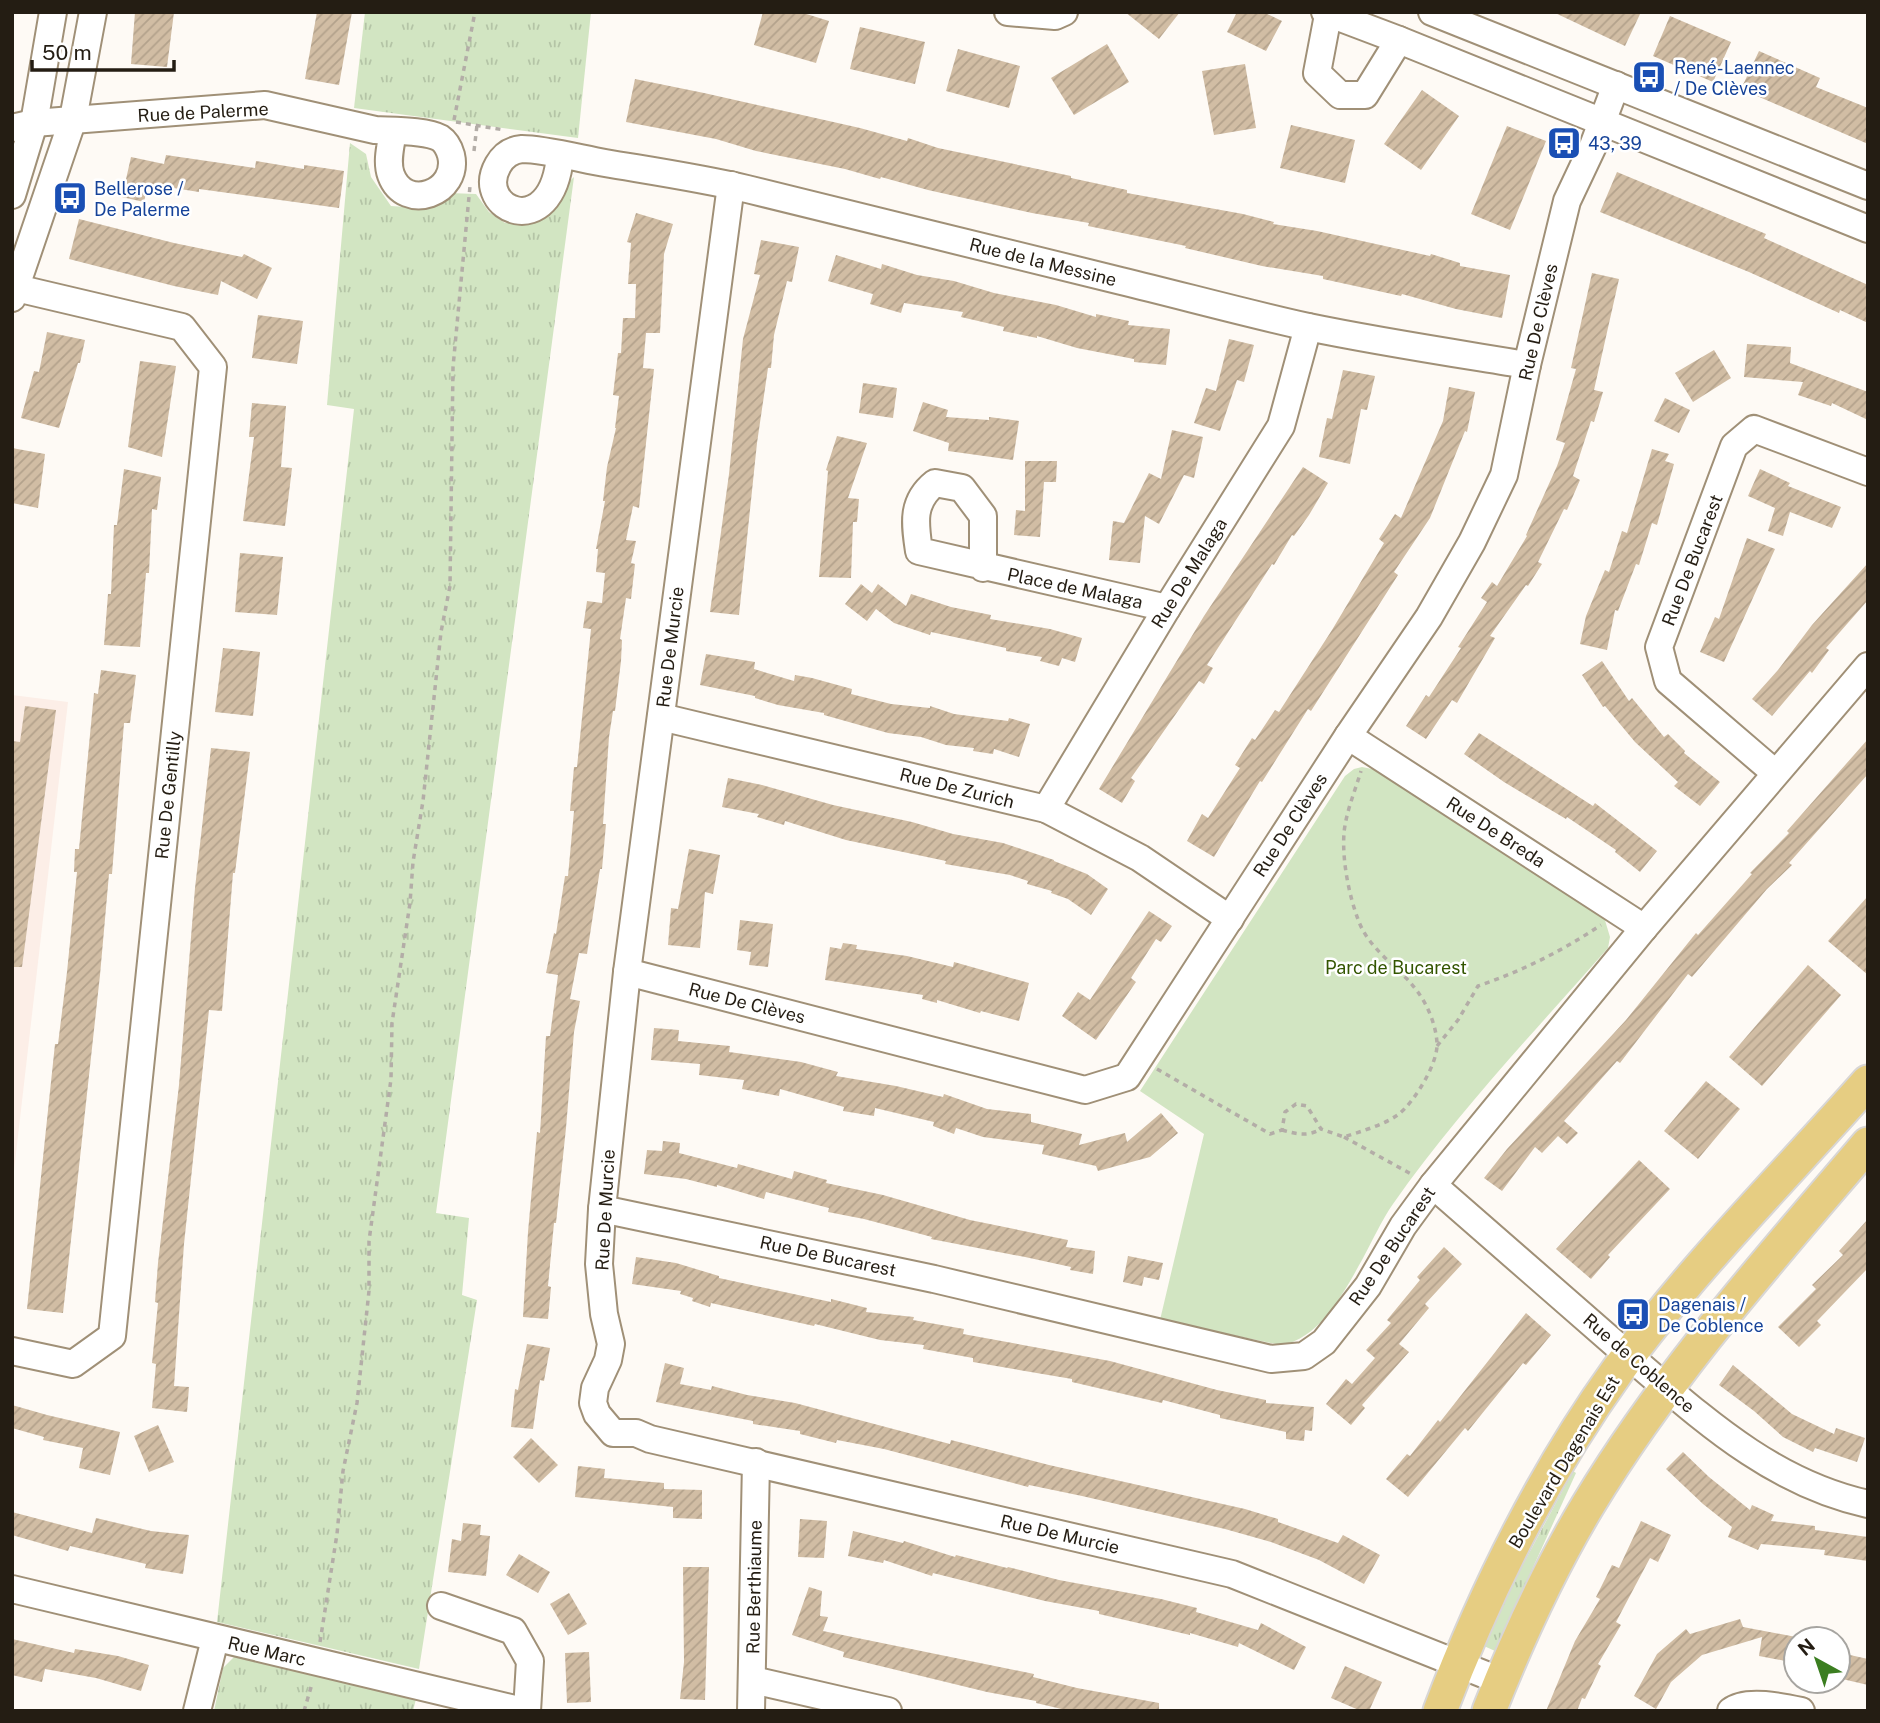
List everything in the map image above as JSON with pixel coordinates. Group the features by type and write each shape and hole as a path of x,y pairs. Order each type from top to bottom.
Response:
{"main road":[{"name":"Boulevard Dagenais Est","path":"1440,1711 1488,1597 1538,1499 1592,1409 1629,1355 1673,1300 1868,1082"},
{"path":"1495,1696 1528,1619 1576,1526 1610,1470 1667,1388 1751,1280 1868,1144"}],"street":[{"path":"12,195 23,125 53,12"},
{"path":"13,291 74,119 93,12"},
{"path":"1008,12 1055,16 1064,12"},
{"path":"1432,12 1868,186"},
{"path":"1399,40 1365,95 1340,94 1317,73 1326,13 1399,40 1868,229"},
{"name":"Rue De Clèves","path":"627,972 1085,1090 1127,1077 1230,919 1359,742 1472,542 1504,475 1527,365 1567,201 1616,85"},
{"name":"Rue de Palerme","path":"23,125 265,106 375,130 393,131"},
{"name":"Rue de la Messine","path":"560,156 731,185 1308,327 1527,365"},
{"name":"Rue De Murcie","path":"731,185 627,972 602,1209 599,1264 604,1314 611,1344 608,1360 595,1388 593,1402 597,1414 613,1433 636,1433 650,1439 1232,1574 1458,1665 1495,1696"},
{"name":"Rue De Gentilly","path":"12,1351 74,1364 112,1336 212,367 182,327 13,291"},
{"name":"Rue De Malaga","path":"1046,809 1281,426 1308,327"},
{"name":"Rue De Bucarest","path":"1774,772 1668,681 1659,646 1734,446 1754,429 1868,472"},
{"name":"Place de Malaga","path":"983,568 1167,608"},
{"name":"Rue De Bucarest","path":"602,1209 934,1279 1271,1359 1304,1356 1324,1342 1368,1286 1403,1226 1433,1185 1774,772 1868,666"},
{"name":"Rue De Zurich","path":"661,717 1046,809 1140,858 1230,919"},
{"name":"Rue De Breda","path":"1359,742 1644,928"},
{"name":"Rue de Coblence","path":"1433,1185 1730,1440 1791,1478 1836,1497 1868,1504"},
{"name":"Rue Berthiaume","path":"751,1711 756,1462"},
{"name":"Rue Marc","path":"12,1590 525,1711"},
{"path":"441,1606 513,1631 530,1661 525,1711"},
{"path":"197,1711 215,1639"},
{"path":"752,1679 888,1711"},
{"path":"1731,1711 1737,1705 1778,1706 1801,1711"}],"path":[{"path":"454,122 475,12"},
{"path":"304,1711 317,1663 337,1534 343,1471 357,1403 369,1291 369,1241 391,1079 392,1023 423,801 441,632 450,586 453,367 467,220"},
{"path":"1359,742 1359,777 1344,832 1351,895 1368,941 1418,992 1430,1013 1437,1046"},
{"path":"1344,1137 1399,1114 1423,1086 1437,1046 1458,1020 1478,986 1515,974 1577,941 1620,912"},
{"path":"1140,1059 1270,1134 1282,1130 1301,1135 1321,1129"},
{"path":"1282,1130 1284,1112 1296,1104 1307,1106 1321,1129 1344,1137 1433,1185"}],"shaded area":[{"path":"12,695 68,702 12,1188"}],"green space":[{"path":"365,12 591,12 578,138 354,108"},
{"path":"350,143 366,154 371,177 391,206 422,208 449,193 476,194 489,212 505,223 529,220 574,177 436,1213 469,1218 462,1295 477,1300 419,1669 217,1622 354,409 327,405"},
{"name":"Parc de Bucarest","path":"1362,767 1372,769 1604,917 1610,937 1608,948 1443,1137 1389,1211 1339,1299 1308,1334 1281,1345 1160,1320 1204,1134 1140,1091 1345,776"},
{"path":"1573,1471 1576,1473 1495,1651 1484,1646 1521,1568"},
{"path":"236,1655 416,1699 413,1711 214,1711 223,1668"}],"building":[{"path":"135,12 174,12 167,67 131,64"},
{"path":"317,12 352,12 339,85 305,79"},
{"path":"763,12 800,12 829,21 816,63 754,45"},
{"path":"1125,12 1180,12 1159,39"},
{"path":"1237,12 1263,12 1282,21 1266,51 1227,32"},
{"path":"1553,12 1641,12 1625,46"},
{"path":"1670,16 1731,42 1713,82 1653,56"},
{"path":"860,27 925,42 915,84 850,69"},
{"path":"1107,44 1129,82 1074,115 1051,78"},
{"path":"958,49 1020,66 1009,108 946,91"},
{"path":"1759,51 1820,78 1816,87 1868,108 1868,144 1741,89"},
{"path":"1245,64 1256,128 1214,135 1202,71"},
{"path":"635,79 860,128 907,141 908,138 938,148 1127,190 1127,193 1243,214 1274,222 1273,224 1430,256 1431,254 1460,263 1460,266 1510,275 1502,318 1402,294 1401,296 1323,279 1323,276 1262,266 1185,248 1186,246 1088,226 1089,223 1032,213 756,151 716,139 626,122"},
{"path":"1422,90 1459,116 1421,170 1384,144"},
{"path":"1291,125 1355,140 1345,183 1280,168"},
{"path":"1507,126 1546,141 1510,230 1471,214"},
{"path":"166,155 255,168 256,161 304,169 304,165 344,171 339,208 148,184 144,202 122,197 131,157 164,164"},
{"path":"1617,172 1766,234 1764,238 1868,285 1868,323 1600,212"},
{"path":"636,213 673,224 664,254 660,333 646,333 643,368 654,369 639,508 633,506 626,540 636,541 631,563 635,564 631,599 626,598 615,711 609,737 602,869 587,954 579,953 570,999 580,1001 574,1032 554,1223 548,1319 523,1317 546,1036 550,1036 558,975 546,973 554,933 556,934 565,876 568,876 574,811 570,811 574,767 577,767 591,629 583,628 587,601 602,603 605,573 596,572 596,549 605,501 607,467 616,428 619,396 613,395 618,353 621,353 623,318 635,318 636,284 628,284 631,243 627,242"},
{"path":"79,219 174,243 242,257 244,254 272,268 257,299 221,281 218,295 174,286 69,259"},
{"path":"761,240 799,247 792,282 787,281 774,335 771,368 768,368 757,443 739,615 710,612 729,474 743,339 760,275 754,274"},
{"path":"836,255 881,269 882,264 917,275 954,281 1096,317 1096,314 1129,321 1128,325 1170,329 1166,365 1134,362 1134,359 1077,348 1037,336 1003,331 1004,327 961,317 963,312 904,303 901,313 870,304 873,294 828,281"},
{"path":"1592,273 1619,279 1594,390 1603,392 1573,476 1580,480 1567,510 1564,509 1538,562 1542,564 1490,636 1495,638 1457,703 1452,700 1426,739 1406,726 1461,648 1458,647 1487,602 1481,598 1492,582 1497,586 1527,536 1557,466 1565,443 1556,440 1576,369 1571,368"},
{"path":"258,315 303,321 297,364 252,358"},
{"path":"47,332 85,340 59,428 21,418 34,371 39,372"},
{"path":"1229,339 1254,345 1244,382 1237,380 1220,431 1194,423 1206,388 1216,391"},
{"path":"1747,344 1791,347 1790,363 1868,392 1868,420 1832,403 1831,406 1798,395 1803,382 1744,377"},
{"path":"1714,350 1731,378 1693,402 1675,373"},
{"path":"140,361 176,366 162,457 128,447"},
{"path":"1343,370 1375,376 1367,410 1361,409 1350,464 1319,457 1327,418 1332,419"},
{"path":"863,383 897,388 893,418 859,413"},
{"path":"1449,387 1475,392 1467,432 1465,431 1430,518 1394,572 1398,575 1384,597 1311,711 1308,709 1262,782 1260,781 1214,857 1187,841 1202,814 1208,818 1240,768 1235,765 1252,738 1255,740 1275,710 1279,712 1332,630 1384,543 1379,539 1395,514 1401,518 1443,421"},
{"path":"1665,398 1690,410 1679,433 1654,421"},
{"path":"923,402 948,410 946,417 989,420 989,417 1019,421 1013,460 948,451 949,443 913,431"},
{"path":"252,403 286,406 281,467 292,468 285,526 243,521 254,437 249,437"},
{"path":"1172,430 1203,437 1194,478 1184,475 1159,524 1145,516 1140,563 1109,560 1113,521 1124,523 1149,473 1161,479"},
{"path":"837,436 867,443 848,498 859,499 857,522 853,522 851,578 819,577 826,470"},
{"path":"12,448 45,454 38,508 12,503"},
{"path":"1652,449 1669,454 1665,461 1674,464 1657,525 1652,523 1639,565 1636,564 1618,611 1615,610 1607,650 1580,644 1586,616 1605,570 1609,572 1622,531 1627,533"},
{"path":"1025,461 1057,461 1056,482 1044,482 1040,537 1014,535 1016,510 1025,511"},
{"path":"1303,467 1328,483 1207,665 1213,668 1204,684 1199,681 1131,778 1135,781 1122,803 1099,789 1204,616"},
{"path":"124,469 161,477 157,510 152,509 149,573 146,573 140,647 104,645 108,594 111,594 114,525 117,525"},
{"path":"1760,469 1790,483 1788,486 1841,507 1832,528 1790,512 1783,536 1768,531 1775,508 1748,496"},
{"path":"1747,538 1775,549 1724,662 1700,652 1715,617 1719,619"},
{"path":"240,553 283,557 277,615 235,612"},
{"path":"1868,563 1868,600 1826,648 1829,650 1812,673 1810,671 1772,716 1752,699 1812,625"},
{"path":"861,584 872,593 878,584 906,606 911,594 951,607 991,615 990,619 1050,629 1082,638 1075,662 1062,658 1059,666 1040,661 1042,657 1006,651 1006,648 931,632 930,635 894,623 876,609 867,621 845,604"},
{"path":"223,648 260,652 253,716 215,712"},
{"path":"706,654 755,662 754,669 794,681 795,675 812,678 852,689 851,694 891,704 930,706 954,714 1008,721 1009,718 1030,724 1019,757 994,749 993,754 973,751 974,748 888,733 824,713 778,705 755,696 700,685"},
{"path":"1602,661 1629,701 1632,698 1664,737 1668,734 1684,753 1720,782 1700,806 1674,786 1678,782 1635,742 1605,706 1603,707 1582,675"},
{"path":"101,670 136,675 130,723 124,723 112,874 109,874 63,1313 27,1309 55,1044 58,1044 67,972 77,872 74,872 75,849 79,849 94,693 98,694"},
{"path":"25,706 56,710 22,967 12,967 12,741 20,742"},
{"path":"1479,733 1593,806 1595,803 1657,851 1640,872 1615,852 1616,850 1567,817 1566,819 1504,782 1464,754"},
{"path":"1868,739 1868,774 1789,863 1792,865 1767,889 1692,977 1688,974 1620,1063 1617,1061 1564,1121 1578,1133 1567,1144 1558,1136 1542,1153 1535,1147 1502,1191 1484,1178 1507,1149 1626,1020 1696,933 1698,935 1752,874 1750,873 1789,833 1787,831"},
{"path":"211,748 250,752 233,873 222,1011 209,1010 184,1244 174,1386 189,1387 187,1412 152,1408 156,1364 152,1363 158,1303 155,1302 158,1263 179,1085 195,888"},
{"path":"728,778 953,834 1003,843 1087,874 1108,889 1091,915 1068,899 1051,893 1052,891 1027,884 1028,881 1010,875 945,864 946,861 846,840 785,821 784,825 757,817 759,814 722,807"},
{"path":"689,849 720,855 713,894 705,892 700,948 668,945 671,908 678,909"},
{"path":"1868,896 1868,975 1828,941"},
{"path":"1149,911 1172,926 1161,942 1156,939 1131,978 1136,982 1096,1040 1062,1016 1078,992 1090,1000"},
{"path":"740,920 773,924 768,967 749,965 751,952 737,950"},
{"path":"843,943 857,945 856,949 907,956 953,967 954,962 1029,983 1019,1021 937,1000 937,1003 922,999 923,995 825,980 830,947 841,949"},
{"path":"1808,965 1841,995 1762,1086 1729,1057"},
{"path":"654,1028 679,1030 678,1041 730,1046 729,1052 801,1062 838,1072 836,1076 943,1097 944,1094 987,1109 1031,1114 1031,1122 1082,1134 1079,1145 1125,1133 1127,1142 1161,1113 1178,1133 1150,1157 1098,1171 1096,1166 1042,1154 1044,1145 983,1137 956,1128 954,1134 933,1126 934,1122 875,1108 874,1116 843,1111 844,1107 780,1089 779,1096 742,1089 744,1080 699,1075 700,1064 651,1060"},
{"path":"1706,1081 1740,1109 1698,1159 1664,1131"},
{"path":"663,1141 680,1143 679,1153 737,1168 738,1164 792,1179 794,1171 827,1180 826,1183 883,1195 970,1220 1068,1240 1066,1247 1095,1251 1093,1274 1025,1257 931,1239 932,1237 864,1219 828,1212 829,1208 766,1192 764,1199 717,1185 644,1174 647,1150 662,1151"},
{"path":"1639,1160 1670,1189 1608,1255 1610,1257 1591,1279 1556,1249"},
{"path":"1868,1219 1868,1268 1817,1321 1821,1325 1799,1347 1778,1327 1816,1289 1812,1285 1843,1255 1839,1251"},
{"path":"1444,1247 1462,1264 1425,1304 1429,1308 1399,1344 1409,1352 1362,1405 1365,1408 1351,1425 1326,1404 1346,1379 1352,1384 1375,1358 1366,1350 1391,1323 1387,1320 1420,1280 1417,1277"},
{"path":"1128,1256 1163,1263 1159,1280 1144,1277 1142,1286 1123,1282"},
{"path":"636,1257 676,1263 719,1278 831,1302 831,1299 867,1308 866,1312 914,1317 913,1320 964,1329 963,1334 1110,1361 1217,1390 1266,1400 1266,1403 1314,1407 1312,1431 1305,1430 1304,1441 1286,1439 1286,1432 1220,1418 1220,1415 1163,1400 1162,1403 1072,1382 1072,1379 973,1362 973,1358 923,1349 924,1345 880,1340 711,1303 710,1307 692,1301 693,1298 680,1294 681,1291 632,1284"},
{"path":"1526,1313 1551,1335 1526,1365 1523,1363 1468,1431 1465,1428 1408,1497 1386,1479 1407,1454 1410,1456 1438,1420 1440,1422"},
{"path":"527,1344 550,1348 544,1381 540,1380 533,1429 511,1427 515,1389 518,1390"},
{"path":"665,1363 684,1368 680,1384 711,1390 712,1386 795,1403 950,1444 951,1440 1245,1509 1338,1543 1343,1535 1380,1555 1364,1584 1319,1560 1225,1529 1082,1496 1029,1485 1028,1487 884,1449 837,1440 836,1443 800,1434 800,1431 753,1424 753,1421 656,1402"},
{"path":"1733,1365 1792,1414 1834,1434 1836,1428 1865,1438 1857,1462 1815,1448 1813,1452 1783,1437 1719,1385"},
{"path":"12,1405 120,1432 110,1475 79,1468 83,1448 43,1440 44,1437 12,1428"},
{"path":"158,1425 174,1462 149,1472 134,1436"},
{"path":"531,1438 558,1465 539,1483 513,1457"},
{"path":"1683,1452 1750,1510 1752,1505 1774,1515 1771,1521 1815,1526 1815,1530 1868,1537 1868,1561 1824,1555 1825,1550 1761,1544 1758,1550 1728,1537 1732,1527 1666,1469"},
{"path":"578,1466 605,1469 604,1478 664,1483 664,1489 702,1490 702,1519 673,1518 673,1507 575,1497"},
{"path":"12,1512 92,1533 96,1518 151,1531 189,1535 183,1574 145,1568 146,1564 70,1546 68,1551 12,1535"},
{"path":"800,1519 827,1521 824,1558 798,1557"},
{"path":"1641,1521 1671,1535 1658,1562 1650,1558 1616,1622 1621,1625 1598,1664 1601,1666 1577,1711 1546,1711 1575,1641 1600,1599 1596,1597 1612,1565 1619,1568"},
{"path":"463,1523 481,1525 480,1535 490,1536 486,1576 448,1572 452,1539 461,1541"},
{"path":"853,1531 1059,1580 1161,1599 1197,1608 1196,1612 1258,1630 1261,1623 1306,1647 1294,1670 1239,1643 1238,1647 1190,1633 1099,1614 1099,1611 1045,1601 933,1573 932,1576 884,1560 883,1563 848,1556"},
{"path":"519,1554 550,1572 538,1593 506,1575"},
{"path":"683,1567 709,1567 705,1700 680,1699 684,1662"},
{"path":"809,1587 822,1591 820,1616 828,1617 823,1631 1034,1674 1033,1677 1077,1688 1159,1703 1159,1711 1070,1711 843,1657 844,1652 792,1635"},
{"path":"569,1593 587,1624 568,1635 550,1604"},
{"path":"1740,1619 1743,1627 1782,1634 1782,1660 1759,1656 1762,1637 1702,1655 1671,1682 1656,1709 1634,1696 1657,1654 1686,1629 1690,1634"},
{"path":"12,1639 74,1653 75,1649 118,1656 149,1665 141,1691 96,1678 45,1669 42,1682 12,1675"},
{"path":"589,1652 591,1702 567,1703 565,1653"},
{"path":"1852,1655 1868,1659 1868,1685 1852,1681"},
{"path":"1345,1666 1382,1682 1369,1711 1361,1711 1331,1698"}],"place":[{"name":"René-Laennec / De Clèves","path":"1649,77"},
{"name":"43, 39","path":"1564,143"},
{"name":"Bellerose / De Palerme","path":"70,198"},
{"name":"Dagenais / De Coblence","path":"1633,1314"}]}
